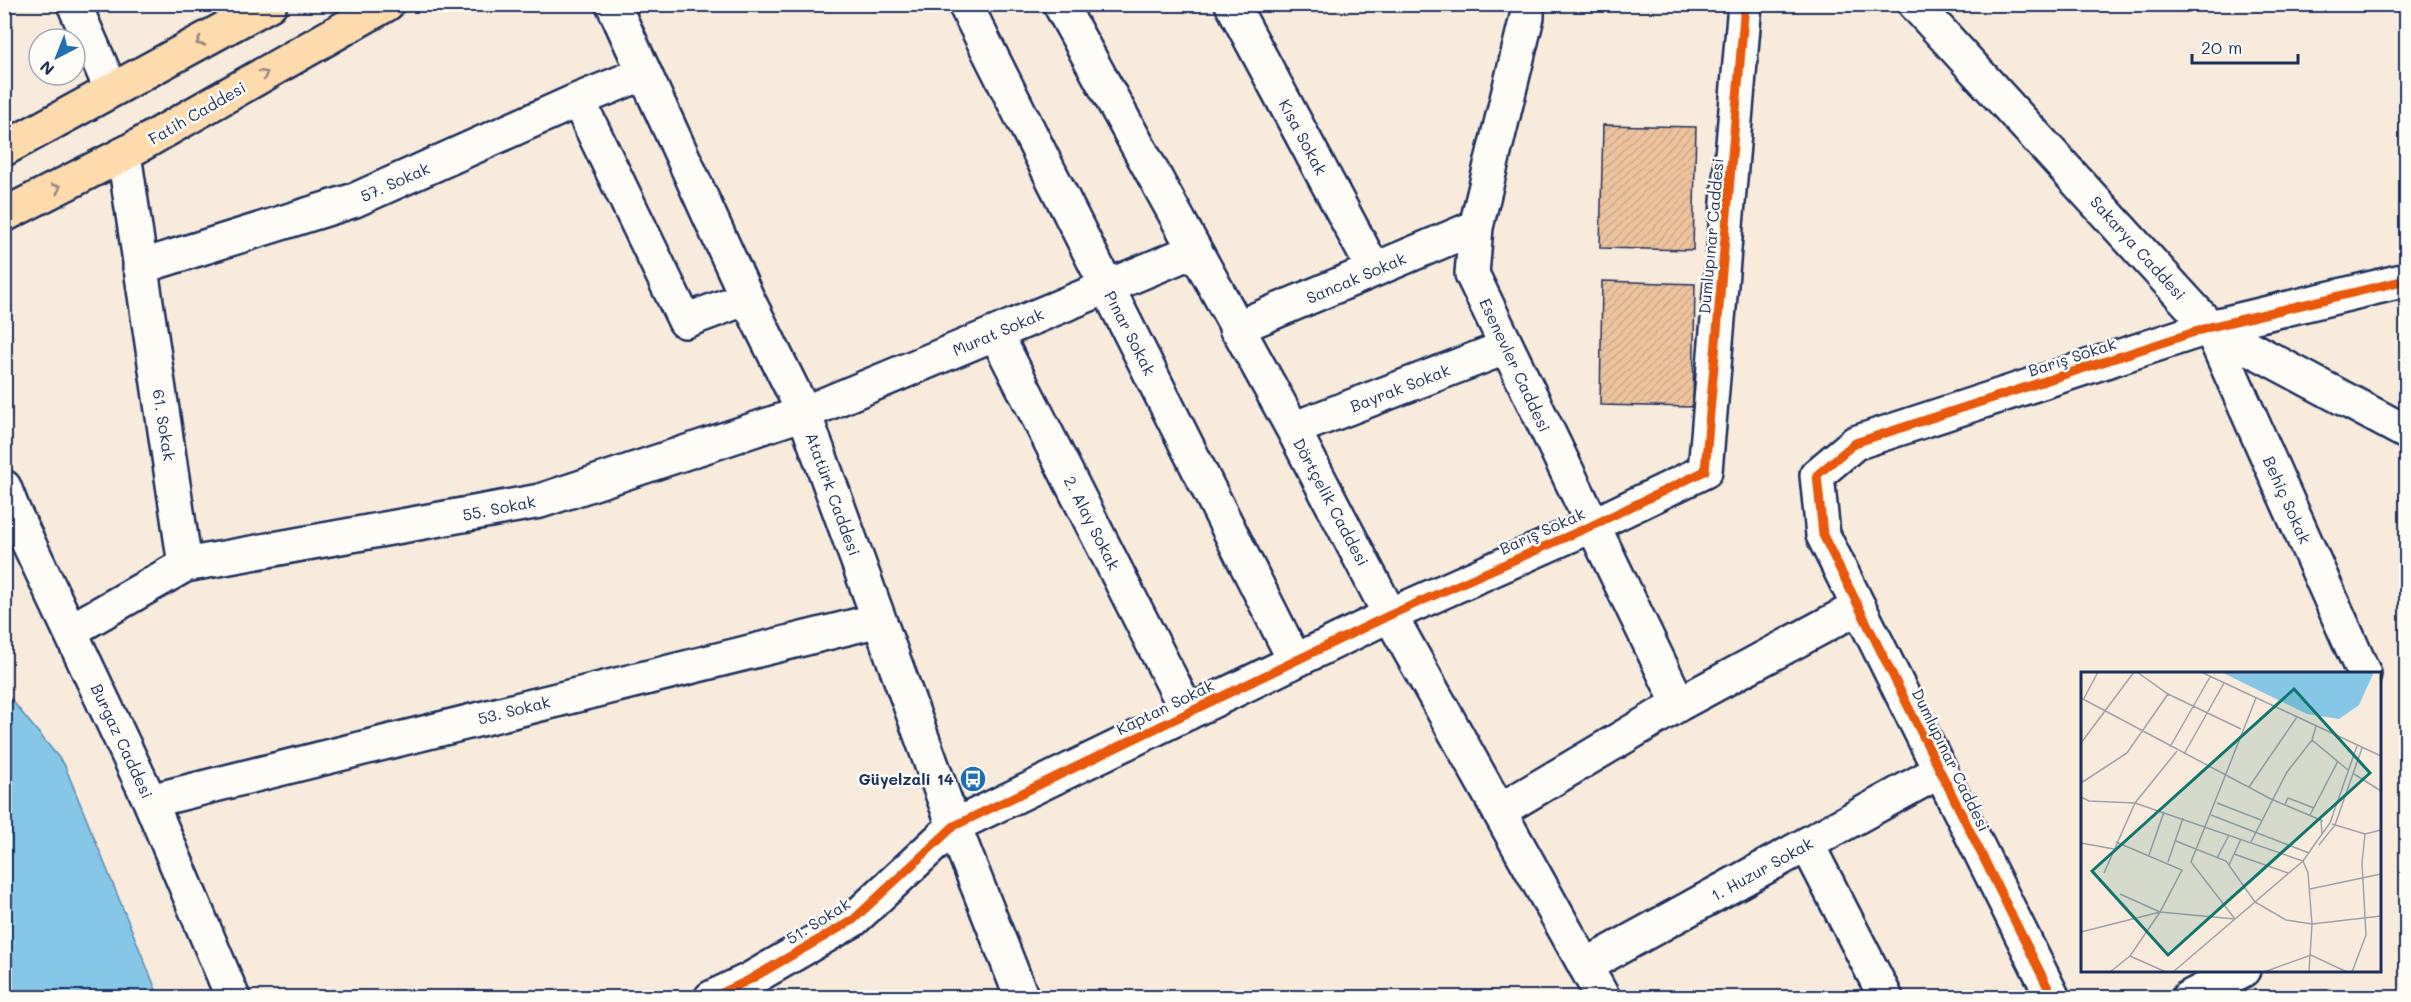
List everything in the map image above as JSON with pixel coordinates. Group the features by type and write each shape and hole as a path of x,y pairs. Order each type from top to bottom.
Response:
{"main road":[{"path":"4,149 270,4"},
{"name":"Fatih Caddesi","path":"4,215 124,154 387,4"}],"street":[{"path":"74,4 111,89"},
{"name":"Atatürk Caddesi","path":"613,4 642,74 747,298 804,413 954,826 1022,998"},
{"name":"Pınar Sokak","path":"965,4 1295,661"},
{"name":"Dörtçelik Caddesi","path":"1060,4 1193,251 1293,429 1390,615 1604,998"},
{"name":"Kısa Sokak","path":"1232,4 1374,270"},
{"name":"Esenevler Caddesi","path":"1527,4 1527,17 1476,227 1472,274 1679,704"},
{"name":"Dumlupınar Caddesi","path":"1705,471 1745,4"},
{"name":"Sakarya Caddesi","path":"1914,4 2210,327 2406,432"},
{"name":"57. Sokak","path":"140,267 355,200 578,100 642,74"},
{"path":"578,100 685,321 747,298"},
{"name":"61. Sokak","path":"124,154 185,565"},
{"name":"Sancak Sokak","path":"1236,328 1476,227"},
{"name":"Murat Sokak","path":"804,413 1193,251"},
{"name":"Barış Sokak","path":"1823,535 1817,475 1855,443 2210,327 2406,279"},
{"name":"Behiç Sokak","path":"2210,327 2363,672"},
{"name":"2. Alay Sokak","path":"996,334 1188,713"},
{"name":"Bayrak Sokak","path":"1293,429 1507,347"},
{"name":"55. Sokak","path":"185,565 540,501 804,413"},
{"name":"Barış Sokak","path":"1390,615 1592,526 1705,471"},
{"name":"Burgaz Caddesi","path":"4,487 150,801 233,998"},
{"name":"Dumlupınar Caddesi","path":"1823,535 2053,998"},
{"path":"70,631 185,565"},
{"path":"1499,811 1679,704 1859,607"},
{"name":"Kaptan Sokak","path":"954,826 1390,615"},
{"name":"53. Sokak","path":"150,801 879,620"},
{"name":"1. Huzur Sokak","path":"1585,966 1940,771"},
{"name":"51. Sokak","path":"711,998 749,980 853,920 954,826"},
{"path":"1806,844 1887,998"},
{"path":"2188,998 2239,972"}],"water":[{"path":"5,692 64,764 159,997 5,997"}],"building":[{"path":"1603,125 1696,127 1693,250 1600,248"},
{"path":"1602,281 1695,284 1693,407 1600,405"}],"cycle path":[{"path":"711,998 749,980 853,920 954,826 1390,615 1591,526 1705,471 1745,4"},
{"path":"2053,998 1823,535 1817,475 1855,443 2210,327 2406,280"}],"place":[{"name":"Güyelzali 14","path":"973,779"}]}
